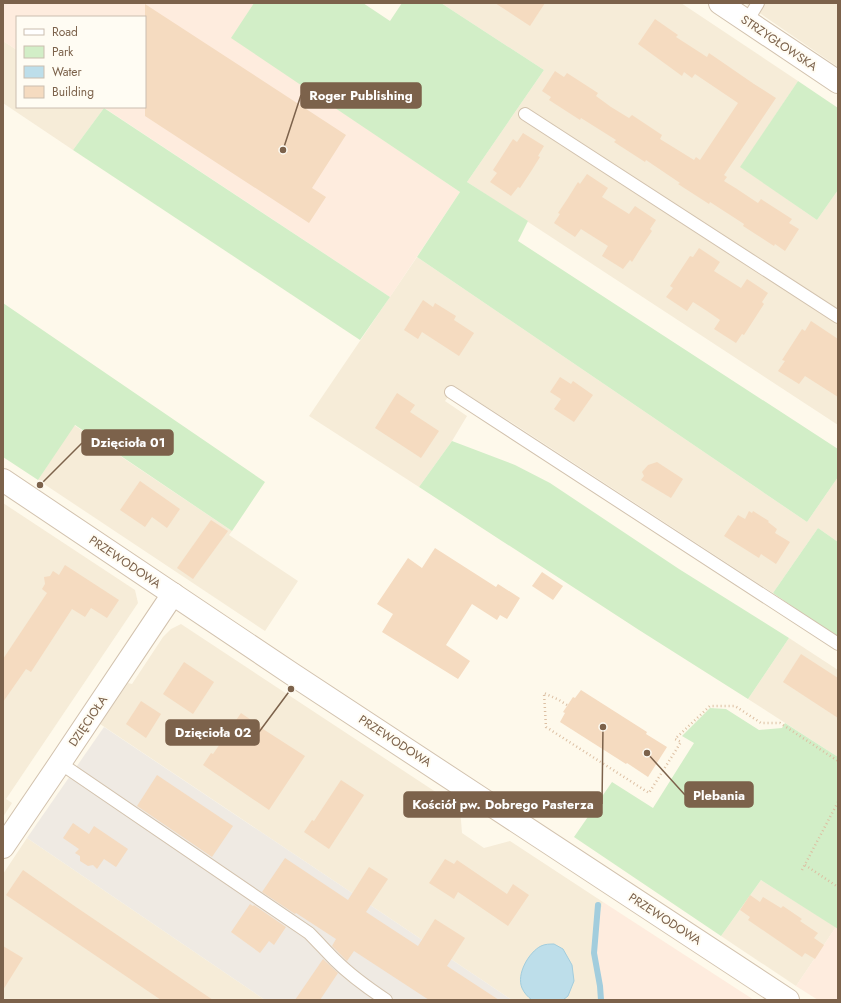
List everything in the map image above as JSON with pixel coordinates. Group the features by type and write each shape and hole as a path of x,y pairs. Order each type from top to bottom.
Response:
{"street":[{"name":"STRZYGŁOWSKA","path":"720,3 752,12 838,82"},
{"name":"PRZEWODOWA","path":"3,480 292,674 788,1000"},
{"name":"DZIĘCIOŁA","path":"3,847 173,594"}],"lane":[{"path":"525,114 838,317"},
{"path":"451,392 838,644"},
{"path":"60,763 309,933 336,961 368,988 386,1000"}],"path":[{"path":"567,705 544,693 546,727 649,793 681,742 675,739 710,706 735,706 761,723 780,723 838,761"},
{"path":"802,870 838,802"},
{"path":"805,865 838,887"}],"shaded area":[{"path":"3,3 254,3 232,38 460,192 390,297 105,108 146,108 146,16 16,16 16,49 3,41"},
{"path":"441,3 681,3 798,81 741,167 817,220 838,190 838,425 467,182 544,70"},
{"path":"744,3 838,3 838,67 761,14"},
{"path":"3,41 16,49 16,108 104,108 73,150 3,103"},
{"path":"417,257 807,522 838,477 838,542 818,528 773,593 455,387 445,401 467,416 452,441 419,487 309,416"},
{"path":"74,425 232,531 229,535 298,581 265,631 38,480"},
{"path":"3,503 135,590 138,603 6,799 12,803 3,817"},
{"path":"181,624 460,808 462,833 484,848 510,841 603,902 594,940 603,1000 512,1000 100,724 128,683 132,684 163,637 171,629"},
{"path":"789,638 838,670 838,757 748,699"},
{"path":"104,727 512,1000 265,1000 27,838"},
{"path":"27,838 265,1000 3,1000 3,874"},
{"path":"761,880 836,927 796,986 721,936"},
{"path":"603,902 754,1000 603,1000 594,940"},
{"path":"836,927 838,929 838,1000 818,1000 796,986"}],"green space":[{"path":"254,3 363,3 390,21 402,3 441,3 544,70 467,182 528,221 518,241 838,449 838,477 807,522 417,257 460,192 231,38"},
{"path":"798,81 838,108 838,190 817,220 740,167"},
{"path":"104,108 390,297 360,340 73,150"},
{"path":"3,303 265,482 232,531 75,425 38,480 3,457"},
{"path":"452,441 515,465 550,483 679,569 789,638 748,699 419,487"},
{"path":"818,528 838,542 838,638 773,593"},
{"path":"710,708 726,709 759,730 782,728 785,723 838,757 838,929 761,880 721,936 574,837 612,782 653,808 694,743 682,736"}],"water":[{"path":"554,944 563,949 572,965 574,981 568,996 563,1000 532,1000 526,995 522,988 522,970 528,958 536,949 544,945"}],"building":[{"path":"495,3 545,3 530,26"},
{"path":"145,4 346,135 312,188 326,197 309,223 145,116"},
{"path":"655,19 678,35 676,37 707,57 709,53 776,98 724,175 727,177 724,181 758,203 761,199 792,219 789,223 799,229 785,251 775,244 774,246 743,226 744,224 710,202 709,204 678,184 680,183 646,160 645,162 614,142 616,140 581,118 580,120 549,100 551,97 542,91 555,71 564,77 567,73 598,93 596,96 611,107 629,118 632,115 662,135 660,139 694,160 696,157 700,160 738,103 695,74 692,78 684,72 682,76 638,44"},
{"path":"523,133 544,146 538,156 540,157 530,173 520,188 518,187 511,196 490,182 497,173 493,170 513,139 517,142"},
{"path":"587,174 608,188 602,197 629,214 635,206 656,220 650,229 652,231 632,262 630,260 623,269 602,256 608,246 581,229 575,237 554,223 560,214 558,213 578,182 580,184"},
{"path":"699,248 720,262 714,271 741,288 747,279 768,293 762,302 764,304 744,335 742,334 736,343 714,329 720,320 707,311 693,302 687,311 666,297 673,288 670,286 690,256 693,257"},
{"path":"423,300 433,307 435,303 456,316 454,320 474,333 459,356 422,332 418,339 404,330"},
{"path":"811,321 838,339 838,397 805,376 799,384 778,371 785,361 782,360 802,329 805,331"},
{"path":"560,377 571,384 573,381 593,395 574,422 554,409 561,399 550,392"},
{"path":"397,393 415,405 410,412 439,431 421,458 375,428"},
{"path":"657,462 683,479 671,498 641,480 644,476 642,472 648,465"},
{"path":"140,481 180,509 167,528 152,517 145,527 120,510"},
{"path":"749,511 752,513 753,511 769,521 768,522 777,529 775,533 790,542 776,564 761,554 759,558 724,536 738,515 745,519"},
{"path":"211,520 228,531 193,579 177,568"},
{"path":"435,548 496,587 498,584 520,598 507,619 500,615 497,620 472,604 446,645 470,661 458,679 382,632 393,614 377,604 408,558 422,568"},
{"path":"65,565 119,600 107,618 91,608 85,617 72,609 31,672 26,669 3,702 3,659 47,593 42,589 45,584 44,577 50,576 53,571 59,575"},
{"path":"542,572 563,586 553,600 532,586"},
{"path":"801,654 838,678 838,718 783,682"},
{"path":"184,662 214,682 193,714 163,694"},
{"path":"581,690 647,732 646,734 667,747 648,777 560,722 565,713 563,712 573,697 575,698"},
{"path":"141,701 161,714 146,738 126,724"},
{"path":"241,713 305,756 269,810 203,765 211,753 213,754"},
{"path":"157,775 233,826 212,857 137,806"},
{"path":"341,780 364,795 329,849 304,832 312,820 314,821"},
{"path":"73,823 89,834 94,826 128,849 116,867 104,859 97,869 93,865 88,866 80,861 80,856 75,853 79,849 63,838"},
{"path":"285,858 348,900 369,867 388,879 366,912 418,946 435,919 465,938 447,966 499,1000 429,1000 354,951 347,961 332,946 336,939 262,892"},
{"path":"445,859 454,864 457,860 507,894 513,884 529,895 508,926 458,892 454,899 429,883"},
{"path":"23,870 213,1000 161,1000 6,895"},
{"path":"750,895 760,902 763,897 781,908 783,906 802,919 800,921 818,933 814,938 824,945 815,959 805,953 802,957 748,920 750,917 740,910"},
{"path":"250,904 253,906 254,905 286,927 274,945 269,941 260,953 231,932"},
{"path":"3,946 23,958 3,990"},
{"path":"323,959 338,973 320,1000 295,1000"}],"waterway":[{"path":"598,905 594,953 601,1000"}],"place":[{"name":"Roger Publishing","path":"283,150"},
{"name":"Dzięcioła 01","path":"40,485"},
{"name":"Dzięcioła 02","path":"291,689"},
{"name":"Kościół pw. Dobrego Pasterza","path":"603,727"},
{"name":"Plebania","path":"647,753"}]}
